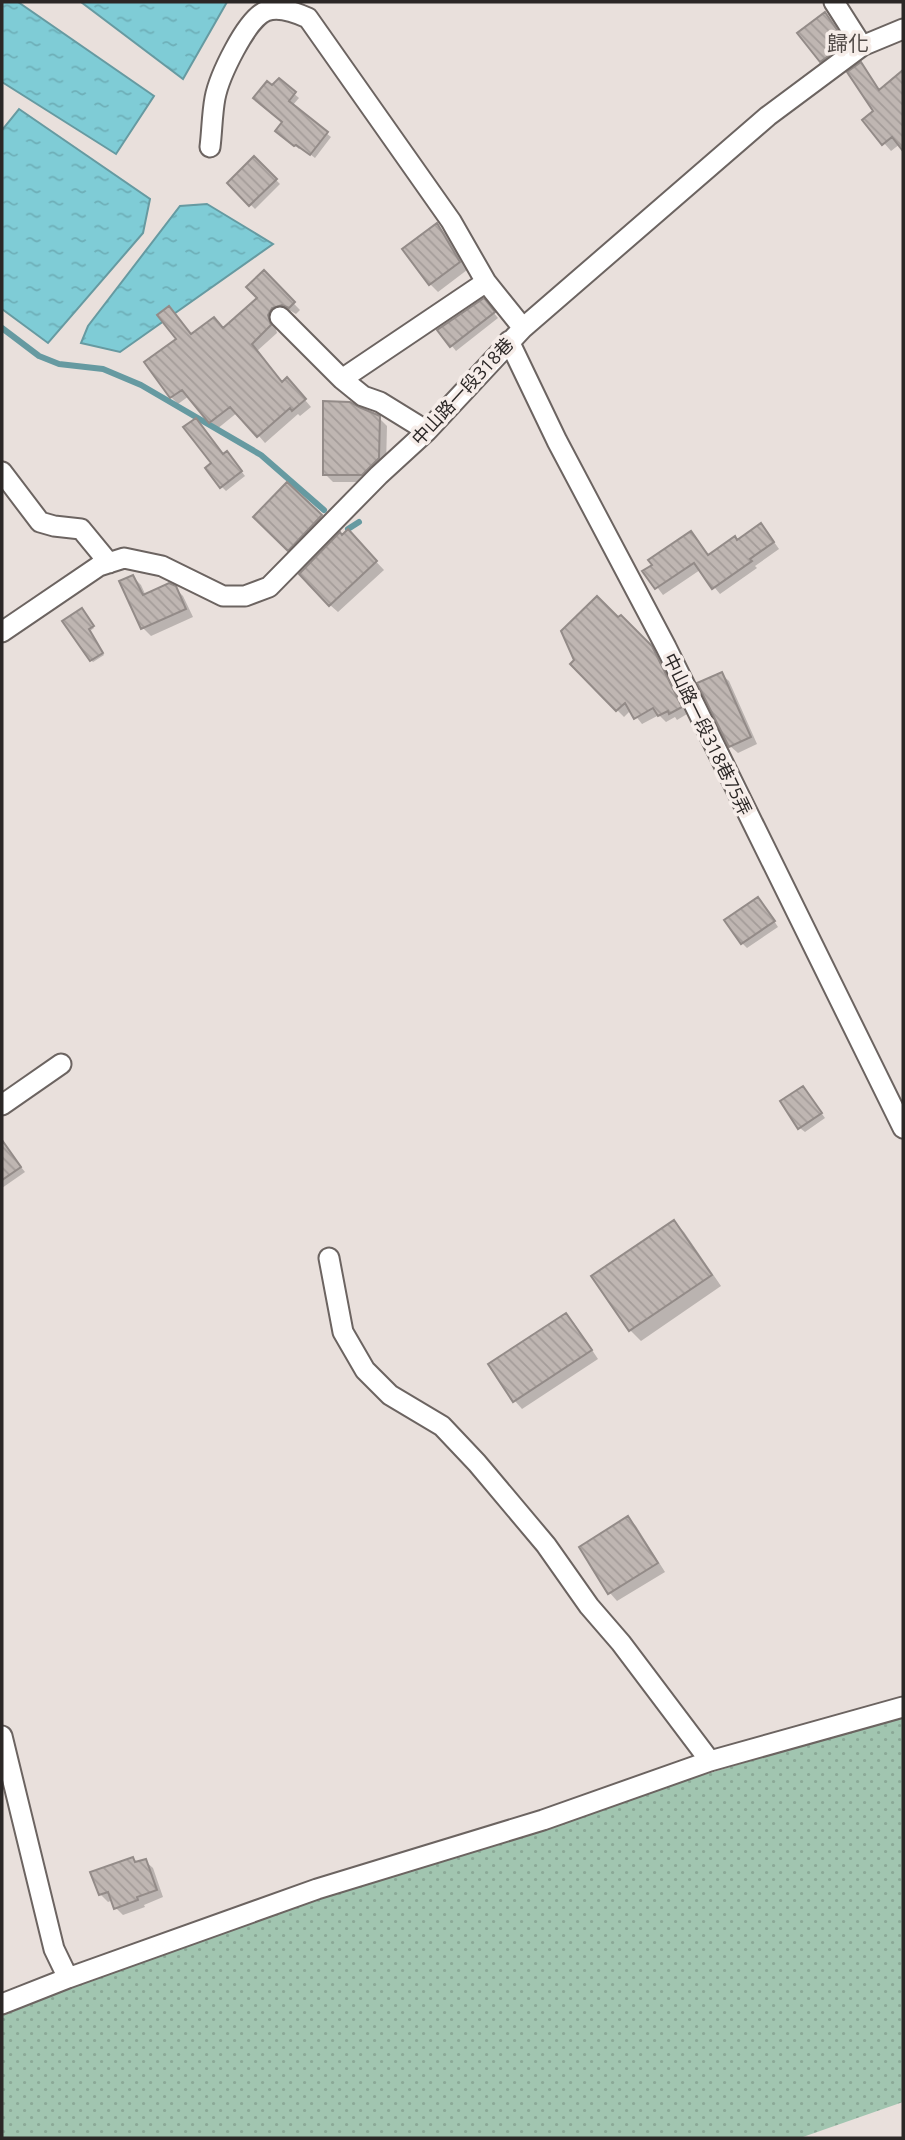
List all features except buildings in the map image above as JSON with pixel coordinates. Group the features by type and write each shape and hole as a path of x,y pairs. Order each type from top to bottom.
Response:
{"street":[{"path":"834,2 862,46"},
{"name":"中山路一段318巷75弄","path":"210,147 215,95 240,40 253,20 268,10 291,11 308,18 451,221 516,334 557,442 672,659 903,1129"},
{"name":"中山路一段318巷","path":"2,632 99,566 124,558 162,566 223,596 245,596 269,587 427,430 516,334 768,116 862,46 903,29"},
{"path":"342,379 486,282"},
{"path":"280,317 342,379 363,396 380,401 427,430"},
{"path":"2,472 40,522 81,529 109,563"},
{"path":"2,1105 61,1064"},
{"path":"329,1258 343,1332 365,1370 390,1395 442,1426 477,1463 546,1545 589,1606 621,1643 710,1761"},
{"path":"2,2004 317,1889 543,1821 710,1761 903,1707"},
{"path":"2,1736 54,1950 68,1978"}],"green space":[{"path":"903,1716 903,2102 800,2138 2,2138 2,2016 317,1889"}],"water":[{"path":"2,2 18,2 154,96 116,154 2,82"},
{"path":"81,2 227,2 183,79"},
{"path":"19,109 150,199 143,233 48,343 2,309 2,130"},
{"path":"207,204 273,244 120,352 81,343 88,326 180,206"}],"waterway":[{"path":"2,328 39,356 59,364 103,369 141,385 261,455 324,510"},
{"path":"348,529 359,522"}],"district":[{"name":"歸化","path":"848,43"}]}
